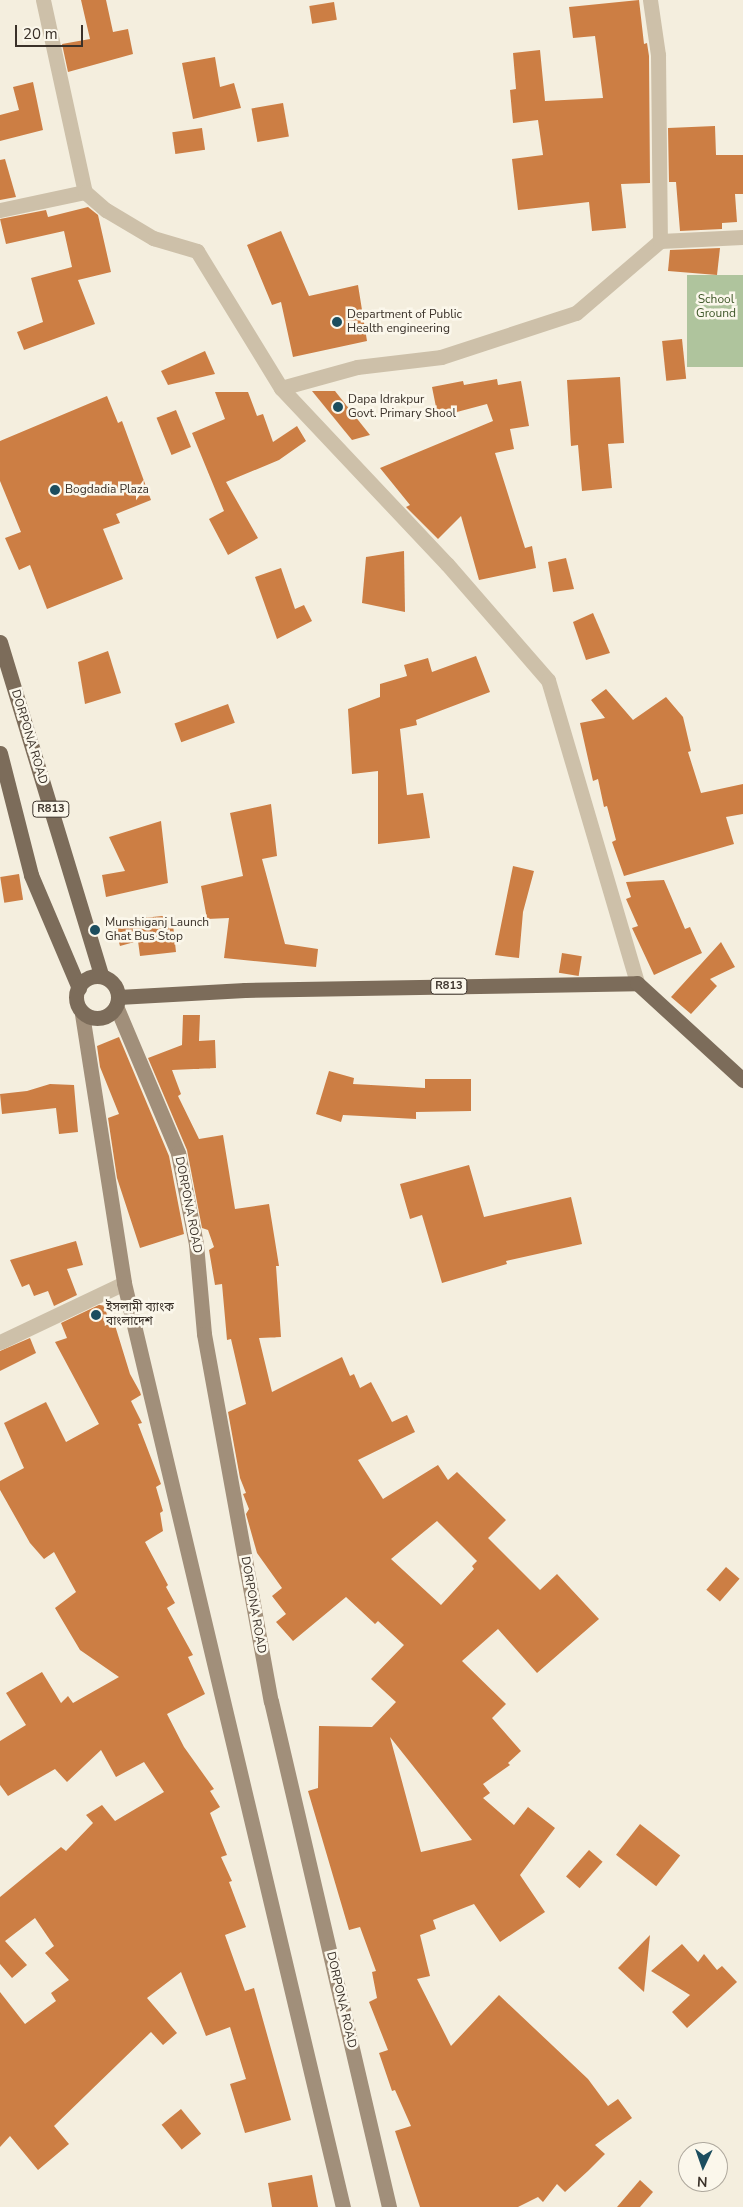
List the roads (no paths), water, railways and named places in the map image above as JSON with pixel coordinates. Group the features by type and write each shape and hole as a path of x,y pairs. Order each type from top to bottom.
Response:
{"main road":[{"name":"DORPONA ROAD","path":"0,642 101,976"},
{"name":"R813","path":"0,753 31,875 79,988 75,997 82,1014 101,1018 117,1002 245,990 638,983"},
{"name":"R813","path":"101,976 116,988 117,1002"},
{"path":"79,988 83,980 101,976"},
{"path":"638,983 743,1080"}],"street":[{"path":"43,0 85,192 106,210 153,238 197,250 281,388 447,564 548,680 638,983"},
{"path":"650,0 658,55 660,241"},
{"path":"0,210 85,192"},
{"path":"281,388 357,367 441,357 576,313 660,241 743,237"},
{"name":"DORPONA ROAD","path":"117,1002 178,1153 196,1244 204,1334 271,1701 389,2207"},
{"path":"82,1014 124,1283 343,2207"},
{"path":"0,1342 124,1283"}],"place":[{"name":"Department of Public Health engineering","path":"337,322"},
{"name":"Dapa Idrakpur Govt. Primary Shool","path":"338,407"},
{"name":"Bogdadia Plaza","path":"55,490"},
{"name":"Munshiganj Launch Ghat Bus Stop","path":"95,930"},
{"name":"ইসলামী ব্যাংক বাংলাদেশ","path":"96,1315"}],"park label":[{"name":"School Ground","path":"716,307"}]}
